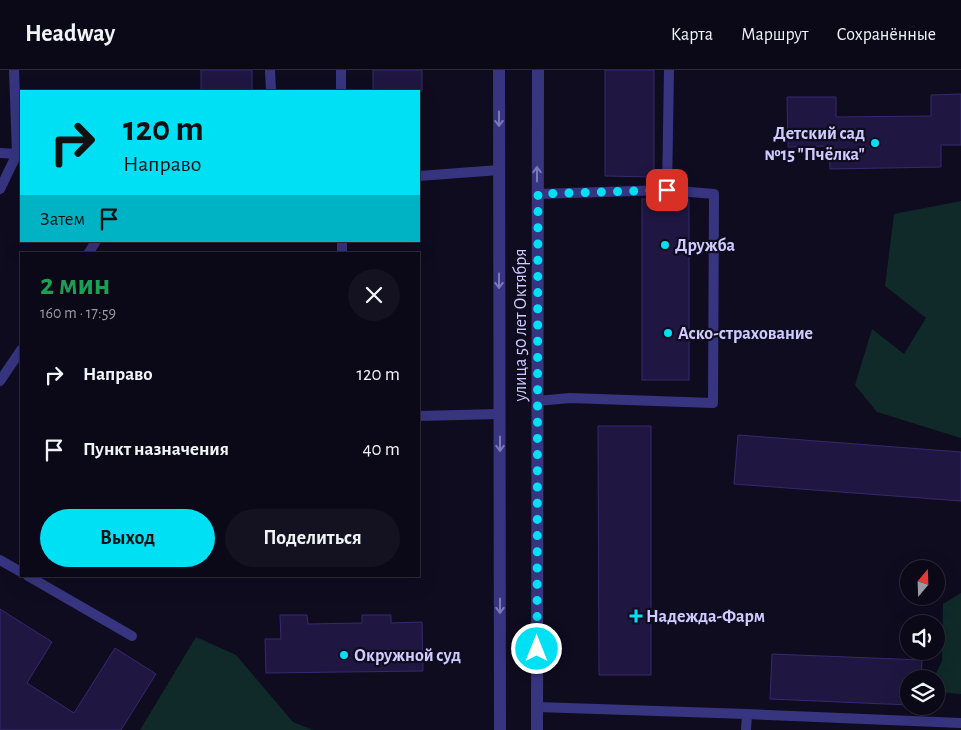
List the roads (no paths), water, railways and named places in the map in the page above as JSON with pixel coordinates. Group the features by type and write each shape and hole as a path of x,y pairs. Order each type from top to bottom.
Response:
{"street":[{"name":"улица 50 лет Октября","path":"499,70 500,730"},
{"name":"улица 50 лет Октября","path":"537,730 538,70"}],"lane":[{"path":"0,189 17,154 14,70"},
{"path":"270,70 270,90"},
{"path":"341,70 341,90"},
{"path":"667,190 668,70"},
{"path":"0,154 17,154"},
{"path":"420,176 499,170"},
{"path":"537,401 570,398 713,403 714,194 667,190 538,194"},
{"path":"0,381 20,351"},
{"path":"420,416 500,414"},
{"path":"0,560 20,571"},
{"path":"30,577 132,636"},
{"path":"537,707 747,714 954,725"},
{"path":"746,730 747,714"}],"place":[{"name":"Детский сад №15 \"Пчёлка\"","path":"875,143"},
{"name":"Дружба","path":"665,245"},
{"name":"Аско-страхование","path":"668,333"},
{"name":"Надежда-Фарм","path":"636,616"},
{"name":"Окружной суд","path":"344,655"}]}
